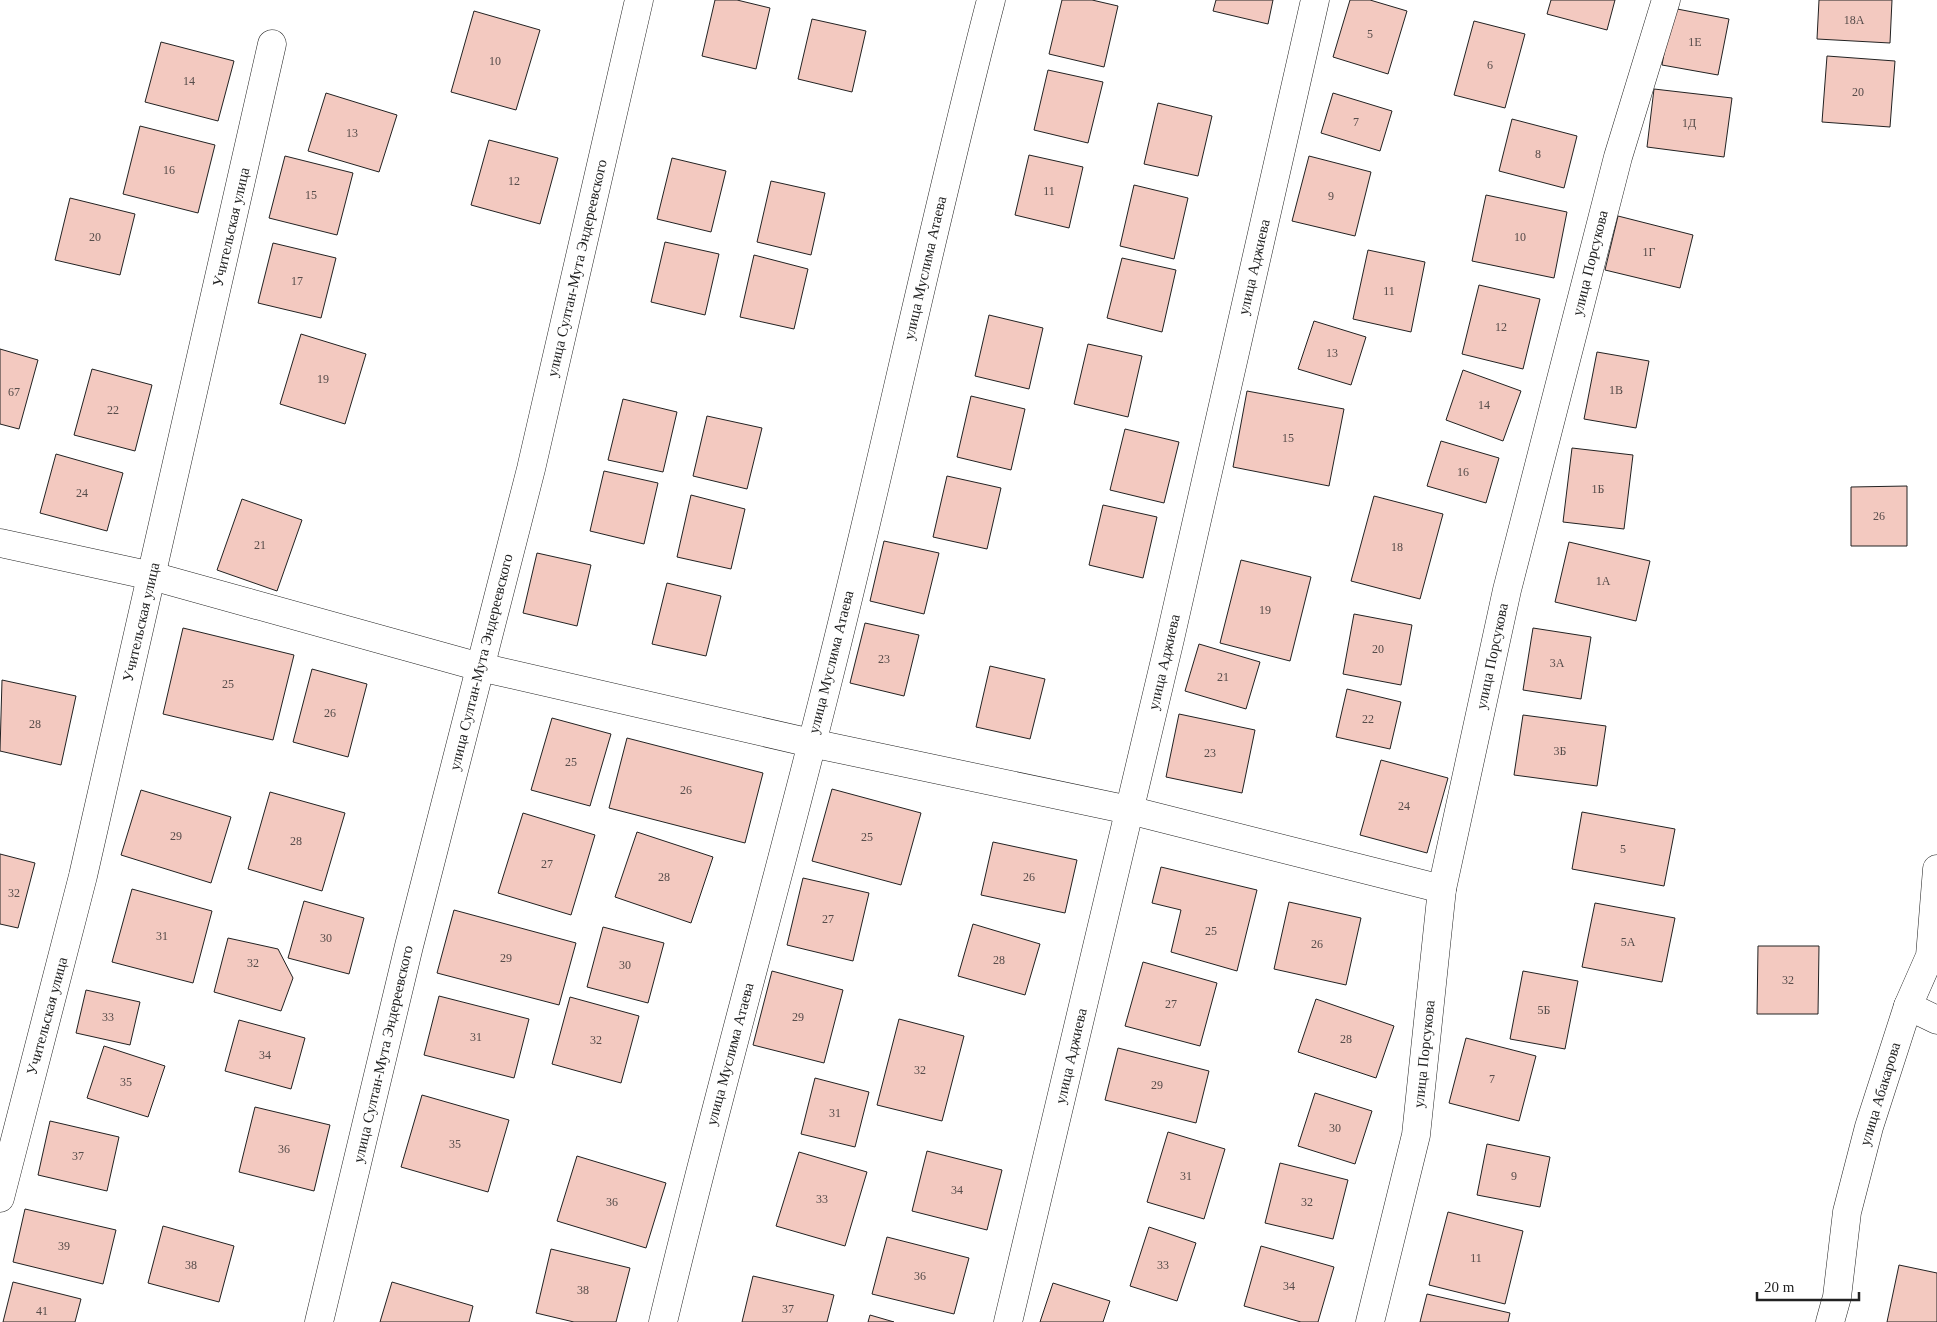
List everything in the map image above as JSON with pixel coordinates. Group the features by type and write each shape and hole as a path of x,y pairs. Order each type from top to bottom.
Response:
{"street":[{"name":"улица Султан-Мута Эндереевского","path":"319,1322 407,955 530,469 640,0"},
{"name":"улица Муслима Атаева","path":"663,1322 701,1163 812,743 953,149 992,0"},
{"name":"улица Аджиева","path":"1008,1322 1129,810 1315,0"},
{"name":"улица Порсукова","path":"1370,1322 1416,1135 1442,890 1507,590 1618,157 1666,0"},
{"name":"Учительская улица","path":"0,1198 83,876 272,44"},
{"path":"0,543 152,576 480,667 812,743 1129,810 1442,890"},
{"name":"улица Абакарова","path":"1830,1322 1837,1297 1847,1212 1869,1127 1908,1006 1930,956 1937,869"},
{"path":"1908,1006 1937,1020"}],"building":[{"path":"715,0 737,0 770,8 756,69 702,56"},
{"path":"1062,0 1092,0 1118,6 1104,67 1049,54"},
{"path":"1216,0 1273,0 1268,24 1213,11"},
{"path":"1350,0 1370,0 1407,11 1388,74 1333,57"},
{"path":"1551,0 1615,0 1607,30 1547,14"},
{"path":"1819,0 1892,0 1890,43 1817,39"},
{"path":"1672,8 1729,19 1718,75 1662,65"},
{"path":"474,11 540,30 516,110 451,92"},
{"path":"812,19 866,31 852,92 798,79"},
{"path":"1474,21 1525,34 1505,108 1454,95"},
{"path":"161,42 234,61 218,121 145,102"},
{"path":"1827,56 1895,61 1890,127 1822,122"},
{"path":"1048,70 1103,82 1088,143 1034,130"},
{"path":"1654,89 1732,98 1724,157 1647,147"},
{"path":"326,93 397,115 379,172 308,151"},
{"path":"1333,93 1392,111 1380,151 1321,133"},
{"path":"1158,103 1212,116 1198,176 1144,164"},
{"path":"1512,119 1577,136 1564,188 1499,171"},
{"path":"140,126 215,145 198,213 123,194"},
{"path":"489,140 558,158 540,224 471,205"},
{"path":"1029,155 1083,167 1069,228 1015,215"},
{"path":"285,156 353,173 337,235 269,218"},
{"path":"1309,156 1371,172 1355,236 1292,221"},
{"path":"672,158 726,171 711,232 657,219"},
{"path":"771,181 825,193 811,255 757,242"},
{"path":"1134,185 1188,198 1174,259 1120,246"},
{"path":"1486,195 1567,212 1554,278 1472,261"},
{"path":"70,198 135,214 120,275 55,260"},
{"path":"1618,216 1693,235 1680,288 1605,270"},
{"path":"665,242 719,254 705,315 651,302"},
{"path":"273,243 336,258 321,318 258,303"},
{"path":"1368,250 1425,262 1411,332 1353,319"},
{"path":"754,255 808,269 794,329 740,317"},
{"path":"1122,258 1176,270 1162,332 1107,318"},
{"path":"1479,285 1540,299 1523,369 1462,354"},
{"path":"989,315 1043,328 1029,389 975,376"},
{"path":"1314,321 1366,337 1351,385 1298,369"},
{"path":"301,334 366,354 345,424 280,404"},
{"path":"1088,344 1142,356 1128,417 1074,404"},
{"path":"0,349 38,360 19,429 0,424"},
{"path":"1597,352 1649,361 1636,428 1584,419"},
{"path":"92,369 152,385 135,451 74,435"},
{"path":"1463,370 1521,391 1503,441 1446,420"},
{"path":"1247,391 1344,409 1329,486 1233,467"},
{"path":"971,396 1025,409 1011,470 957,457"},
{"path":"623,399 677,412 663,472 608,460"},
{"path":"707,416 762,428 747,489 693,476"},
{"path":"1125,429 1179,442 1164,503 1110,490"},
{"path":"1441,441 1499,458 1486,503 1427,486"},
{"path":"1572,448 1633,455 1624,529 1563,522"},
{"path":"56,454 123,473 107,531 40,513"},
{"path":"604,471 658,483 644,544 590,531"},
{"path":"947,476 1001,488 987,549 933,537"},
{"path":"1907,486 1907,546 1851,546 1851,487"},
{"path":"691,495 745,509 731,569 677,557"},
{"path":"1374,496 1443,514 1420,599 1351,581"},
{"path":"242,499 302,520 277,591 217,570"},
{"path":"1103,505 1157,517 1143,578 1089,565"},
{"path":"884,541 939,553 924,614 870,601"},
{"path":"1569,542 1650,561 1636,621 1555,602"},
{"path":"537,553 591,565 577,626 523,613"},
{"path":"1241,560 1311,577 1290,661 1220,643"},
{"path":"667,583 721,596 706,656 652,644"},
{"path":"1354,614 1412,625 1401,685 1343,674"},
{"path":"865,623 919,635 904,696 850,683"},
{"path":"183,628 294,655 273,740 163,714"},
{"path":"1533,628 1591,637 1581,699 1523,690"},
{"path":"1199,644 1260,662 1246,709 1185,691"},
{"path":"990,666 1045,679 1030,739 976,727"},
{"path":"312,669 367,684 348,757 293,742"},
{"path":"2,680 76,696 61,765 0,751"},
{"path":"1347,689 1401,702 1390,749 1336,737"},
{"path":"1179,714 1255,730 1242,793 1166,777"},
{"path":"1523,715 1606,726 1597,786 1514,775"},
{"path":"552,718 611,734 590,806 531,790"},
{"path":"627,738 763,773 745,843 609,808"},
{"path":"1381,760 1448,778 1427,853 1360,835"},
{"path":"832,789 921,813 901,885 812,861"},
{"path":"141,790 231,817 211,883 121,855"},
{"path":"270,792 345,813 322,891 248,869"},
{"path":"1582,812 1675,829 1664,886 1572,869"},
{"path":"523,813 595,835 571,915 498,893"},
{"path":"637,832 713,857 691,923 615,897"},
{"path":"993,842 1077,860 1065,913 981,895"},
{"path":"0,854 35,863 18,928 0,924"},
{"path":"1161,867 1257,890 1237,971 1171,952 1181,910 1152,903"},
{"path":"803,878 869,893 853,961 787,945"},
{"path":"132,889 212,911 193,983 112,962"},
{"path":"304,901 364,918 349,974 288,958"},
{"path":"1289,902 1361,918 1346,985 1274,969"},
{"path":"1595,903 1675,918 1662,982 1582,967"},
{"path":"454,910 576,943 559,1005 437,973"},
{"path":"973,924 1040,944 1025,995 958,976"},
{"path":"603,927 664,943 648,1003 587,987"},
{"path":"228,938 278,949 293,978 281,1011 214,992"},
{"path":"1758,946 1819,946 1818,1014 1757,1014"},
{"path":"1143,962 1217,983 1200,1046 1125,1026"},
{"path":"772,971 843,990 824,1063 753,1045"},
{"path":"1523,971 1578,981 1565,1049 1510,1039"},
{"path":"86,990 140,1002 130,1045 76,1033"},
{"path":"439,996 529,1019 514,1078 424,1055"},
{"path":"570,997 639,1016 621,1083 552,1064"},
{"path":"1316,999 1394,1026 1376,1078 1298,1052"},
{"path":"899,1019 964,1036 942,1121 877,1105"},
{"path":"239,1020 305,1038 291,1089 225,1071"},
{"path":"1466,1038 1536,1056 1519,1121 1449,1103"},
{"path":"104,1046 165,1066 148,1117 87,1098"},
{"path":"1118,1048 1209,1071 1196,1123 1105,1100"},
{"path":"815,1078 869,1092 855,1147 801,1134"},
{"path":"1315,1093 1372,1111 1355,1164 1298,1146"},
{"path":"422,1095 509,1120 488,1192 401,1167"},
{"path":"255,1107 330,1125 314,1191 239,1172"},
{"path":"50,1121 119,1137 107,1191 38,1175"},
{"path":"1168,1132 1225,1149 1204,1219 1147,1202"},
{"path":"1487,1144 1550,1157 1540,1207 1477,1195"},
{"path":"927,1151 1002,1170 987,1230 912,1211"},
{"path":"799,1152 867,1172 845,1246 776,1226"},
{"path":"577,1156 666,1183 646,1248 557,1221"},
{"path":"1280,1163 1348,1180 1333,1239 1265,1223"},
{"path":"25,1209 116,1230 103,1284 13,1262"},
{"path":"1448,1212 1523,1231 1505,1304 1429,1285"},
{"path":"163,1226 234,1246 219,1302 148,1283"},
{"path":"1149,1227 1196,1243 1177,1301 1130,1286"},
{"path":"887,1237 969,1258 954,1314 872,1294"},
{"path":"1261,1246 1334,1267 1318,1322 1301,1322 1244,1306"},
{"path":"551,1249 630,1268 616,1322 574,1322 536,1313"},
{"path":"1899,1265 1937,1273 1937,1322 1887,1322"},
{"path":"753,1276 834,1295 827,1322 742,1322"},
{"path":"13,1282 81,1299 75,1322 3,1322"},
{"path":"392,1282 473,1306 469,1322 380,1322"},
{"path":"1053,1283 1110,1301 1103,1322 1040,1322"},
{"path":"1427,1294 1510,1313 1508,1322 1420,1322"},
{"path":"870,1315 894,1322 868,1322"}]}
